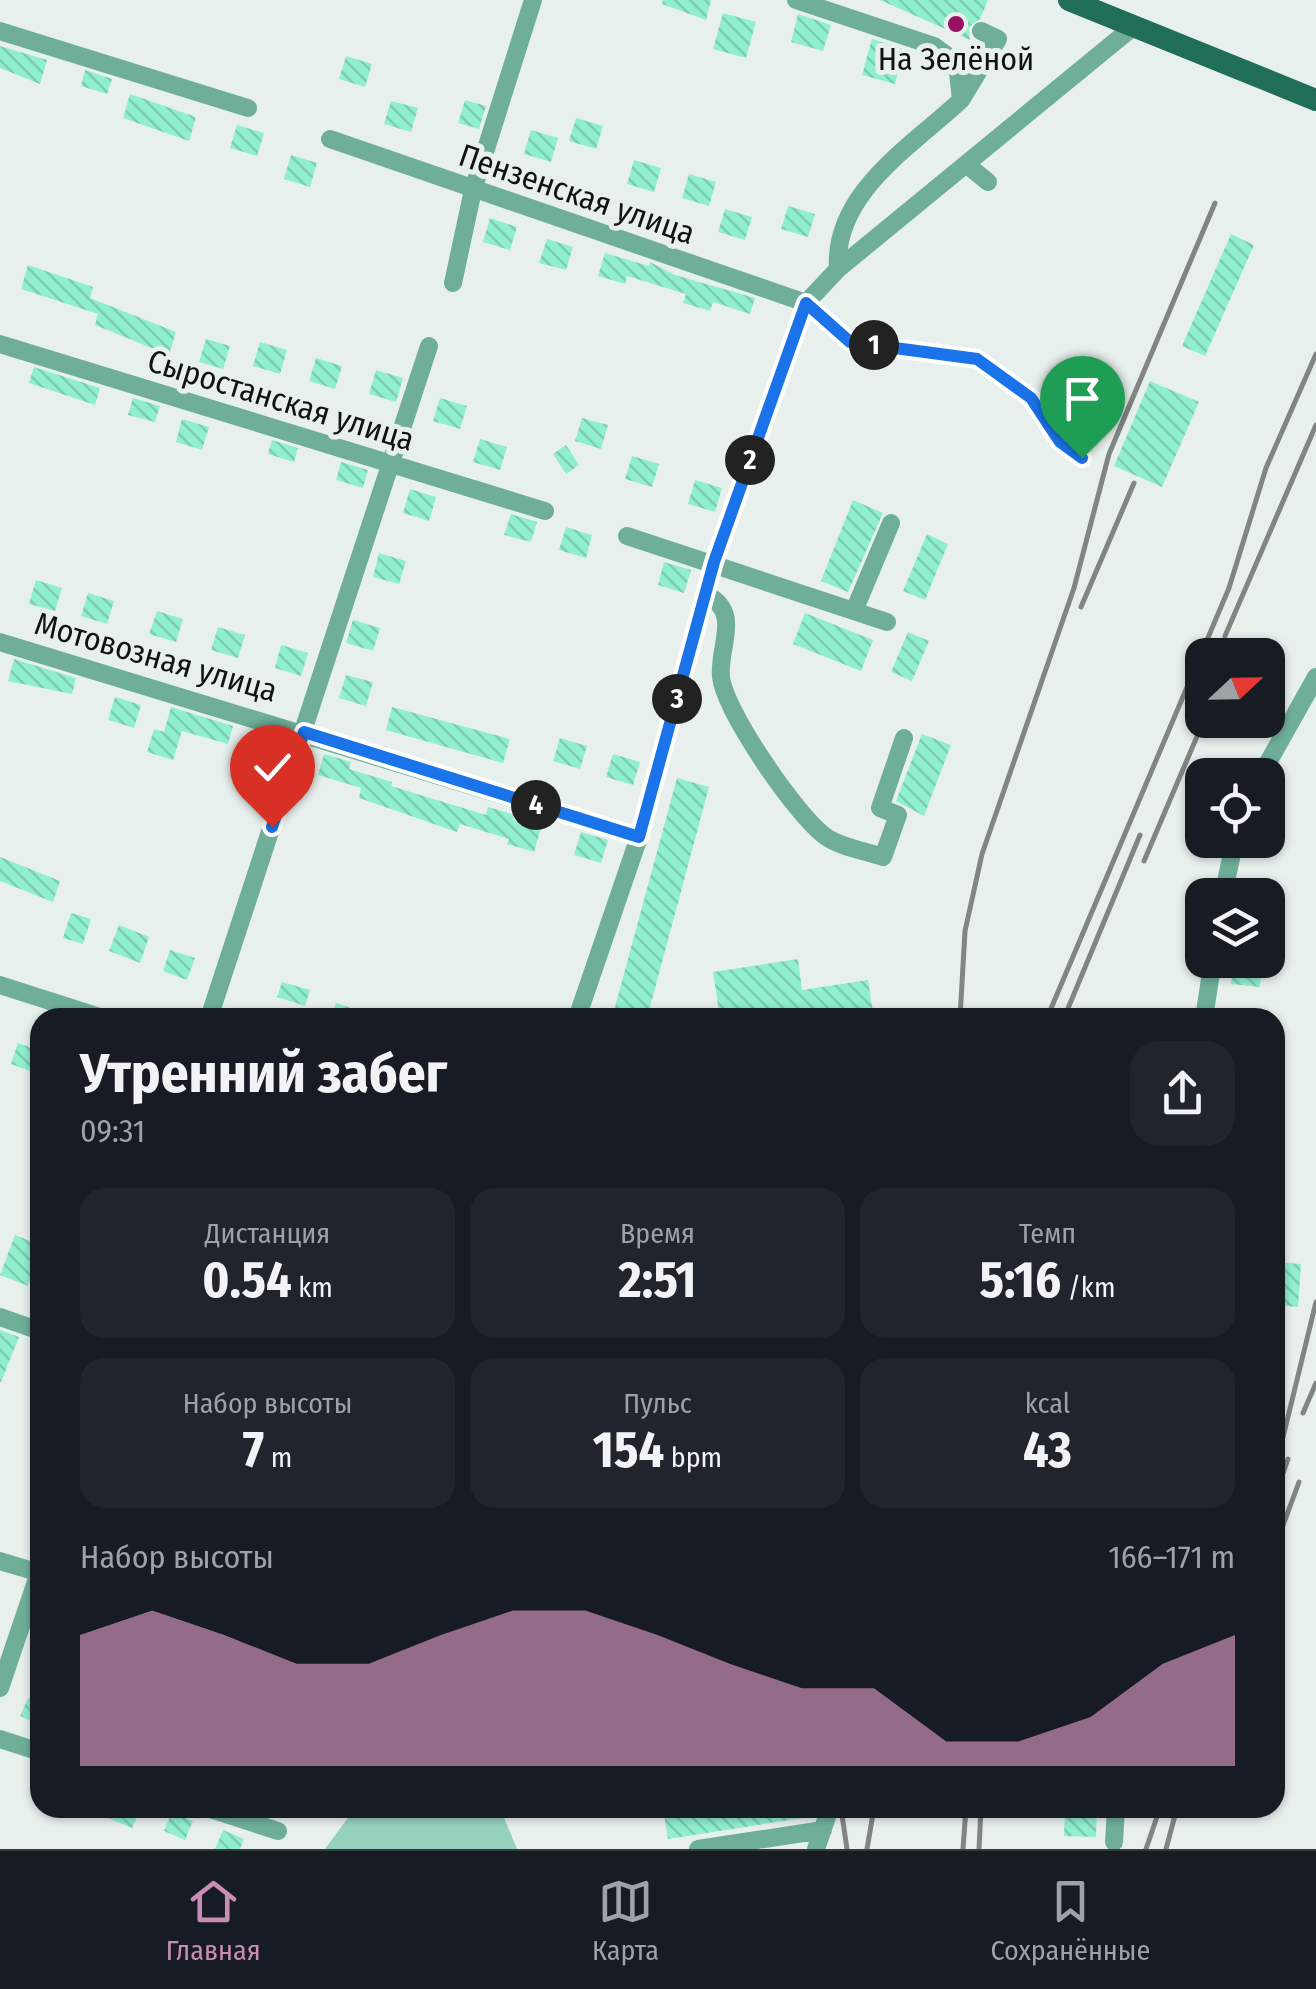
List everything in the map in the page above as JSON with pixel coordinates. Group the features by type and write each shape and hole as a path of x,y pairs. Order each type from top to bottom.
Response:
{"main road":[{"path":"1069,0 1316,100"}],"street":[{"path":"452,283 473,190 533,0"},
{"path":"796,0 934,46 957,63 961,100"},
{"path":"579,1008 639,837 714,562 806,303 838,269 1133,27"},
{"path":"0,31 248,108"},
{"path":"838,269 836,245 862,189 961,100 998,40 981,31"},
{"name":"Пензенская улица","path":"330,139 806,303"},
{"path":"966,164 988,182"},
{"path":"806,303 850,342 977,359 1031,398 1060,442 1082,458"},
{"name":"Сыростанская улица","path":"0,344 545,512"},
{"path":"211,1008 429,346"},
{"path":"854,611 891,524"},
{"path":"628,536 887,622"},
{"path":"707,595 721,602 727,614 721,676 740,731 825,837 882,858 898,815 880,808 904,738"},
{"name":"Мотовозная улица","path":"0,642 639,837"},
{"path":"1271,758 1316,677"},
{"path":"1206,1008 1210,978"},
{"path":"0,985 72,1008"},
{"path":"0,1317 30,1327"},
{"path":"0,1560 30,1569"},
{"path":"0,1688 30,1601"},
{"path":"0,1738 30,1748"},
{"path":"238,1818 278,1831"},
{"path":"816,1849 826,1818"},
{"path":"1114,1842 1115,1818"},
{"path":"698,1849 822,1830"}],"green space":[{"path":"348,1818 504,1818 517,1849 325,1849"}],"building":[{"path":"663,0 711,0 706,20 662,4"},
{"name":"На Зелёной","path":"880,0 988,0 980,19 969,27 970,40"},
{"path":"723,13 756,22 746,58 713,49"},
{"path":"798,14 831,25 823,51 791,42"},
{"path":"872,39 904,49 895,84 862,75"},
{"path":"0,46 47,60 40,84 0,68"},
{"path":"346,56 372,64 365,87 339,79"},
{"path":"85,70 112,79 107,94 81,86"},
{"path":"130,94 196,117 189,141 123,118"},
{"path":"465,100 486,106 479,129 458,123"},
{"path":"391,101 418,108 411,132 384,124"},
{"path":"576,118 603,126 596,149 569,141"},
{"path":"237,125 264,133 257,156 230,148"},
{"path":"531,130 558,138 551,162 524,154"},
{"path":"291,155 317,163 310,187 284,179"},
{"path":"634,160 661,168 654,192 627,184"},
{"path":"689,174 716,182 709,206 682,198"},
{"path":"788,206 815,214 808,237 781,229"},
{"path":"725,209 752,217 745,240 718,232"},
{"path":"490,218 517,227 510,250 483,242"},
{"path":"1231,234 1254,245 1205,356 1182,346"},
{"path":"547,239 573,247 566,270 539,263"},
{"path":"605,253 649,266 650,262 675,275 755,298 750,314 713,302 710,311 683,303 686,294 627,276 625,284 598,276"},
{"path":"28,265 93,287 90,298 176,332 169,355 95,325 98,314 21,289"},
{"path":"206,339 230,346 223,369 199,362"},
{"path":"260,342 287,350 280,374 253,366"},
{"path":"316,358 342,366 335,389 309,381"},
{"path":"34,367 100,388 95,405 29,383"},
{"path":"376,370 403,378 396,402 369,394"},
{"path":"1150,381 1199,402 1162,487 1114,466"},
{"path":"133,398 160,406 155,422 128,415"},
{"path":"440,398 467,406 460,429 433,421"},
{"path":"582,418 608,425 601,449 575,441"},
{"path":"182,419 209,427 202,450 176,442"},
{"path":"480,439 507,447 500,470 473,462"},
{"path":"272,440 298,448 294,462 268,454"},
{"path":"566,445 579,465 566,474 553,454"},
{"path":"632,456 659,464 652,487 625,479"},
{"path":"341,462 368,470 363,488 336,480"},
{"path":"695,480 722,488 715,512 688,504"},
{"path":"410,489 436,497 429,521 403,513"},
{"path":"853,500 883,513 848,592 821,581"},
{"path":"511,514 537,522 531,542 504,535"},
{"path":"566,527 592,535 586,558 559,550"},
{"path":"927,534 948,544 925,600 903,591"},
{"path":"379,553 406,561 399,584 373,577"},
{"path":"664,562 691,570 684,593 658,585"},
{"path":"36,580 62,588 55,611 29,604"},
{"path":"88,593 114,601 107,624 81,616"},
{"path":"157,611 183,619 176,642 149,634"},
{"path":"805,613 873,640 861,671 793,644"},
{"path":"353,620 380,628 373,651 346,643"},
{"path":"218,627 245,635 238,658 211,650"},
{"path":"908,632 929,641 912,681 891,672"},
{"path":"281,645 308,653 301,676 275,668"},
{"path":"14,659 76,678 72,694 8,681"},
{"path":"346,675 373,682 366,706 339,698"},
{"path":"115,697 141,705 134,728 108,720"},
{"path":"171,707 233,726 228,744 182,731 173,760 147,752 154,729 164,732"},
{"path":"392,707 510,739 503,763 386,730"},
{"path":"922,734 951,745 924,816 896,801"},
{"path":"264,736 286,742 280,761 258,755"},
{"path":"560,738 587,746 580,769 553,761"},
{"path":"324,754 351,762 349,769 392,782 391,786 486,815 488,807 515,815 513,820 541,828 534,852 507,844 509,839 460,824 457,832 359,798 361,788 318,775"},
{"path":"613,754 640,762 633,785 606,777"},
{"path":"677,778 709,787 650,1008 615,1008"},
{"path":"581,832 608,840 601,863 574,855"},
{"path":"0,857 60,881 53,902 0,881"},
{"path":"71,913 91,919 83,944 63,938"},
{"path":"119,925 149,937 140,963 109,951"},
{"path":"170,950 195,958 187,980 163,971"},
{"path":"798,959 802,990 868,980 872,1008 718,1008 713,972"},
{"path":"1232,978 1261,978 1260,987 1231,984"},
{"path":"282,982 310,990 305,1006 277,997"},
{"path":"18,1043 30,1047 30,1071 11,1064"},
{"path":"15,1235 30,1241 28,1286 0,1275"},
{"path":"1285,1263 1301,1264 1298,1307 1285,1306"},
{"path":"0,1330 19,1337 1,1382 0,1382"},
{"path":"28,1698 30,1699 30,1720 20,1716"},
{"path":"108,1818 136,1818 132,1828"},
{"path":"169,1818 193,1821 185,1840 164,1831"},
{"path":"665,1818 801,1818 668,1839"},
{"path":"1065,1818 1097,1818 1096,1837 1064,1836"},
{"path":"223,1830 244,1839 240,1849 215,1849"}],"railway":[{"path":"961,1008 965,931 982,854 1074,588 1109,454 1215,203"},
{"path":"1051,1008 1229,588 1266,468 1316,354"},
{"path":"1225,636 1316,425"},
{"path":"1081,607 1134,483"},
{"path":"1144,861 1196,738"},
{"path":"1068,1008 1140,835"},
{"path":"1285,1429 1316,1302"},
{"path":"1303,1413 1316,1383"},
{"path":"1285,1468 1288,1459"},
{"path":"1285,1520 1299,1482"},
{"path":"842,1818 847,1849"},
{"path":"867,1849 872,1818"},
{"path":"963,1849 965,1818"},
{"path":"979,1849 981,1818"},
{"path":"1146,1849 1157,1818"},
{"path":"1166,1849 1174,1818"}],"place":[{"name":"На Зелёной","path":"956,24"}],"route":[{"path":"272,827 304,732 639,837 714,562 806,303 850,342 977,359 1031,398 1060,442 1082,458"}]}
